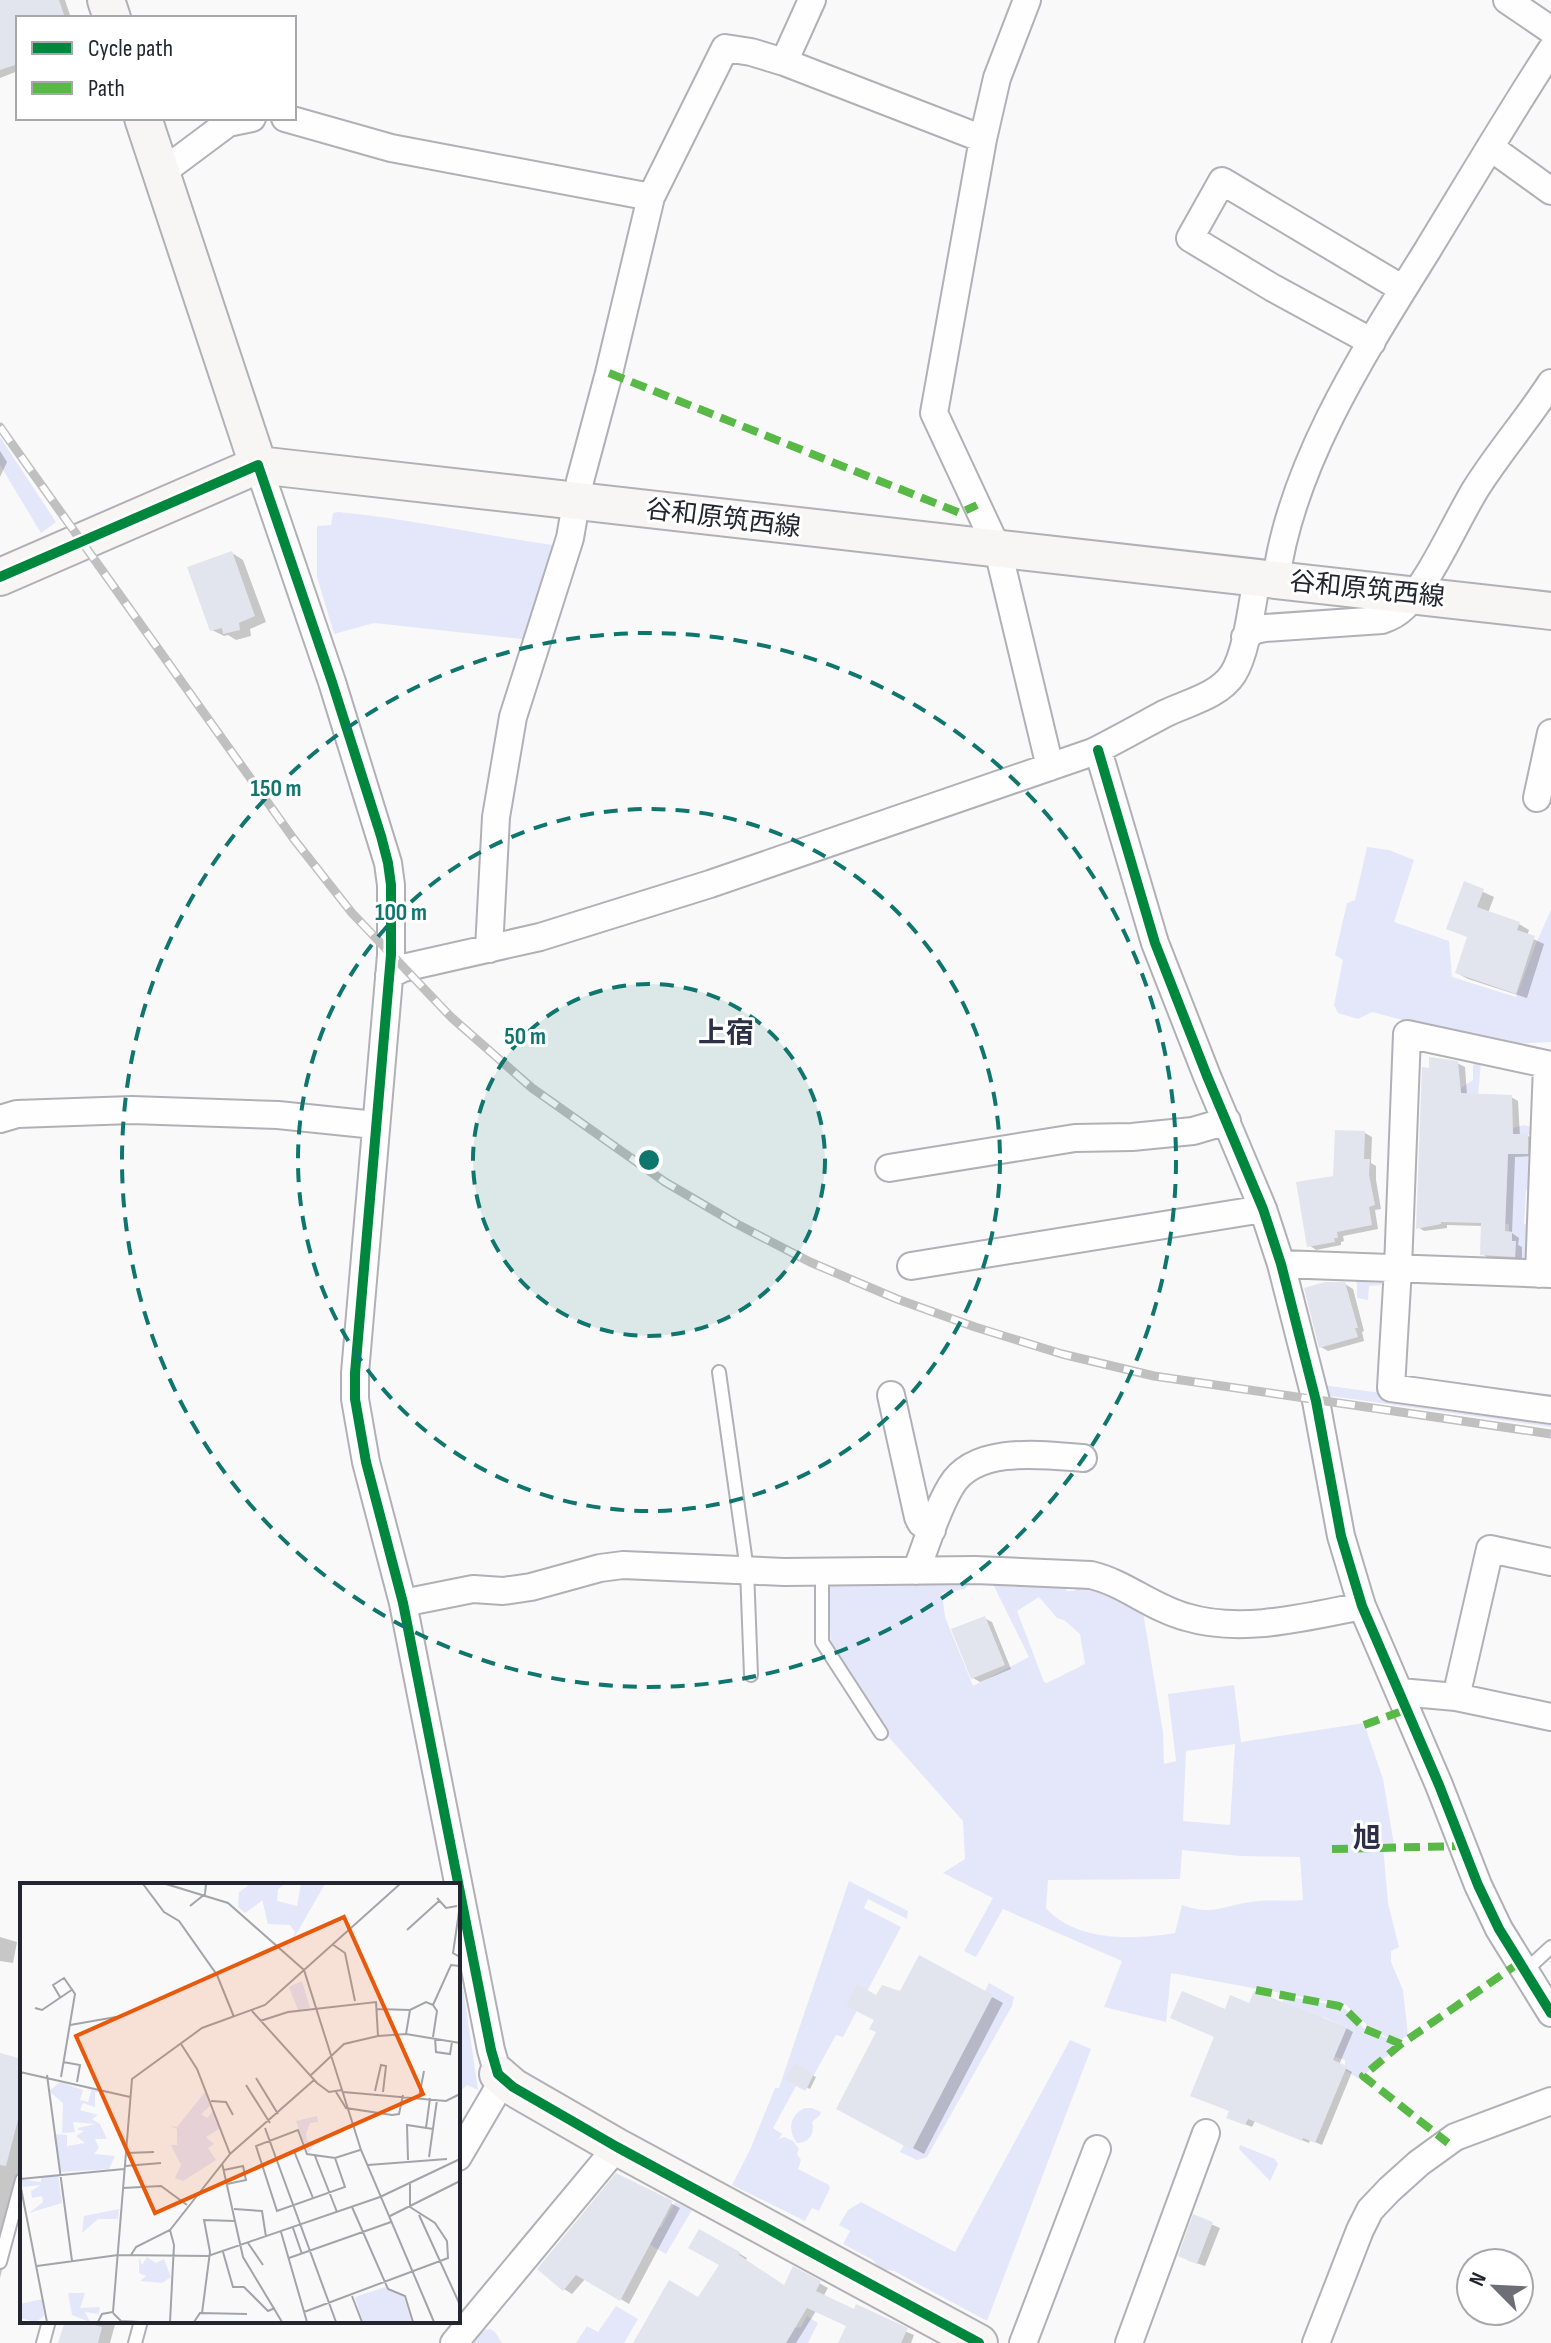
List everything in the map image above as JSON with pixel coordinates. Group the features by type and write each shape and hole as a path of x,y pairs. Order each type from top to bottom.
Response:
{"main road":[{"path":"0,577 258,465 144,120"},
{"name":"谷和原筑西線","path":"258,465 1551,611"},
{"path":"500,2077 617,2147 979,2343"}],"street":[{"path":"784,62 812,0"},
{"path":"1027,0 997,78 983,139 934,413 998,550 1050,767"},
{"path":"1507,0 1551,30"},
{"path":"489,949 496,817 513,717 570,538 580,481 651,197 725,48 784,62 983,139"},
{"path":"389,975 403,968 540,937 710,884 1050,767 1098,750 1219,688 1235,671 1303,479 1338,403 1403,289 1551,50"},
{"path":"161,173 228,123 242,120"},
{"path":"292,120 391,148 651,197"},
{"path":"1490,147 1551,191"},
{"path":"1372,342 1190,238 1203,212 1222,181 1403,289"},
{"path":"1245,637 1265,628 1382,620 1403,609 1485,475 1551,383"},
{"path":"258,465 332,682 388,863 391,885 389,975 355,1399 366,1462 403,1603 458,1883"},
{"path":"1537,798 1551,733"},
{"path":"1098,750 1155,943 1263,1209 1281,1264 1316,1401 1341,1536 1362,1606 1478,1885 1499,1929 1551,2013"},
{"path":"391,927 429,962"},
{"path":"1281,1264 1398,1268 1545,1274 1549,1066 1407,1034 1398,1268 1391,1388 1551,1410"},
{"path":"0,1119 17,1114 132,1110 278,1115 375,1125"},
{"path":"889,1168 1075,1138 1193,1131 1227,1121"},
{"path":"911,1266 1263,1209"},
{"path":"891,1395 918,1517 932,1530"},
{"path":"916,1571 952,1485 970,1467 1014,1454 1083,1458"},
{"path":"1456,1697 1490,1549 1551,1562"},
{"path":"403,1603 473,1589 503,1591 531,1587 600,1568 623,1565 822,1572 978,1570 1091,1575 1107,1578 1164,1610 1218,1624 1284,1620 1362,1606"},
{"path":"1400,1692 1456,1697 1551,1717"},
{"path":"460,1893 491,2050 500,2077 460,2153"},
{"path":"1316,2343 1360,2230 1370,2210 1389,2190 1455,2137 1551,2101"},
{"path":"1129,2343 1206,2133"},
{"path":"454,2343 617,2147"},
{"path":"1023,2343 1097,2149"}],"lane":[{"path":"719,1372 747,1570 751,1675"},
{"path":"822,1572 822,1642 881,1733"},
{"path":"1524,1972 1551,1947"},
{"path":"0,2262 20,2187"},
{"path":"43,2343 48,2323"},
{"path":"135,2343 140,2323"}],"shaded area":[{"path":"0,437 56,522 41,533 0,465"},
{"path":"333,513 560,546 530,640 374,623 334,634 317,577 317,526 331,525"},
{"path":"1367,847 1389,850 1414,860 1394,922 1449,941 1452,977 1516,997 1551,910 1551,1042 1487,1042 1372,1012 1358,1019 1338,1013 1334,1005 1343,960 1335,955 1347,903 1355,900"},
{"path":"1476,1061 1481,1062 1476,1118 1460,1118 1461,1088 1473,1080"},
{"path":"1525,1125 1534,1135 1517,1134 1518,1154 1530,1154 1533,1189 1526,1190 1524,1224 1534,1224 1533,1253 1515,1267 1516,1242 1512,1241 1509,1224 1505,1224 1507,1129"},
{"path":"1380,1274 1382,1285 1369,1286 1368,1300 1357,1298 1354,1277"},
{"path":"1322,1385 1551,1416 1551,1427 1324,1395"},
{"path":"989,1576 1063,1582 1067,1591 1075,1591 1081,1580 1142,1606 1163,1732 1164,1764 1176,1761 1168,1694 1234,1685 1241,1742 1364,1723 1383,1779 1394,1845 1383,1846 1388,1903 1399,1947 1391,1951 1391,1962 1403,1990 1408,2035 1399,2041 1386,2037 1368,2026 1346,2005 1171,1973 1166,2022 1104,2007 1122,1961 1003,1909 976,1957 964,1951 993,1898 943,1873 965,1859 963,1821 886,1734 889,1732 831,1646 829,1583 970,1583 965,1589 942,1593 945,1617 973,1686 1029,1657","holes":["1039,1597 1057,1618 1080,1634 1085,1664 1047,1683 1017,1611","1235,1744 1230,1825 1183,1821 1186,1751","1182,1850 1241,1856 1300,1857 1303,1900 1257,1901 1210,1910 1182,1905 1175,1933 1142,1937 1089,1933 1058,1919 1046,1908 1048,1880 1180,1879"]},
{"path":"849,1881 908,1911 907,1919 868,1899 864,1908 901,1927 843,2037 836,2035 805,2091 796,2086 773,2128 782,2134 779,2139 784,2137 793,2141 799,2149 797,2154 801,2160 798,2169 829,2185 819,2211 812,2208 805,2221 732,2185 775,2088 779,2088"},
{"path":"989,1983 1014,1997 1012,2006 927,2157 917,2160 900,2152 904,2145 912,2149 993,1996 985,1991"},
{"path":"460,1986 463,1987 478,2090 467,2085 460,2091"},
{"path":"1287,1996 1339,2006 1365,2029 1401,2044 1359,2079 1345,2070 1345,2060 1333,2056 1347,2027 1323,2017 1314,2039 1282,2002"},
{"path":"1070,2040 1091,2049 987,2321 894,2271 880,2269 873,2260 843,2244 850,2231 839,2225 848,2210 861,2202 955,2252"},
{"path":"805,2108 821,2112 812,2122 810,2136 797,2143 792,2133 793,2118"},
{"path":"1240,2145 1275,2159 1278,2164 1270,2181 1239,2149"},
{"path":"675,2202 692,2210 666,2254 633,2235 641,2218 661,2228"},
{"path":"616,2306 638,2319 624,2343 576,2343 587,2326 598,2332"},
{"path":"807,2316 818,2323 808,2343 786,2343 794,2328 801,2327"},
{"path":"490,2329 502,2343 467,2343 485,2330"}],"building":[{"path":"0,0 59,0 64,16 16,16 16,65 0,70"},
{"path":"232,551 255,616 239,623 240,630 223,634 222,628 210,631 187,567"},
{"path":"1464,881 1484,889 1477,907 1520,922 1517,930 1535,936 1516,994 1455,973 1467,937 1446,929"},
{"path":"1429,1057 1458,1061 1461,1093 1512,1095 1513,1134 1528,1134 1528,1154 1508,1154 1505,1231 1512,1232 1512,1241 1516,1241 1515,1257 1480,1255 1481,1223 1441,1222 1416,1229 1422,1067 1429,1068"},
{"path":"1335,1130 1365,1131 1364,1159 1370,1159 1369,1175 1375,1205 1369,1207 1372,1225 1337,1232 1335,1242 1307,1247 1296,1182 1333,1176"},
{"path":"1325,1282 1345,1282 1358,1337 1319,1348 1304,1288"},
{"path":"985,1616 1005,1665 971,1679 951,1629"},
{"path":"919,1955 993,1995 912,2150 836,2109 876,2032 869,2029 874,2020 846,2006 857,1984 876,1995 882,1985 900,1991"},
{"path":"1182,1991 1225,2009 1230,1995 1249,2003 1254,1991 1347,2027 1333,2060 1347,2066 1315,2143 1303,2138 1302,2141 1248,2119 1245,2125 1226,2118 1229,2111 1190,2096 1214,2037 1170,2018"},
{"path":"0,2053 20,2058 20,2116 6,2166 0,2165"},
{"path":"794,2063 814,2074 806,2090 785,2079"},
{"path":"616,2173 673,2201 620,2301 576,2275 563,2291 537,2269"},
{"path":"1193,2214 1213,2222 1197,2264 1178,2256"},
{"path":"699,2229 740,2252 739,2255 784,2285 793,2266 821,2281 816,2291 854,2309 856,2304 908,2328 901,2343 838,2343 846,2326 807,2308 786,2343 633,2343 669,2280 698,2297 719,2265 688,2248"},
{"path":"64,2323 88,2323 102,2327 98,2343 58,2343"}],"railway":[{"path":"0,427 293,838 352,913 451,1017 532,1088 665,1182 810,1262 897,1299 1062,1354 1154,1376 1551,1434"}],"marked path":[{"path":"609,373 960,513 977,505"},
{"path":"1364,1725 1408,1709"},
{"path":"1332,1849 1462,1846"},
{"path":"1256,1990 1339,2006 1365,2029 1401,2044 1519,1963"},
{"path":"1401,2044 1363,2076 1448,2143"}],"cycle path":[{"path":"0,577 258,465 332,682 388,863 391,955 355,1399 366,1462 403,1603 458,1883"},
{"path":"1098,750 1155,943 1263,1209 1281,1264 1316,1401 1341,1536 1362,1606 1478,1885 1499,1929 1551,2013"},
{"path":"460,1893 498,2074 513,2087 617,2147 979,2343"}],"district":[{"name":"上宿","path":"726,1033"},
{"name":"旭","path":"1367,1838"}]}
